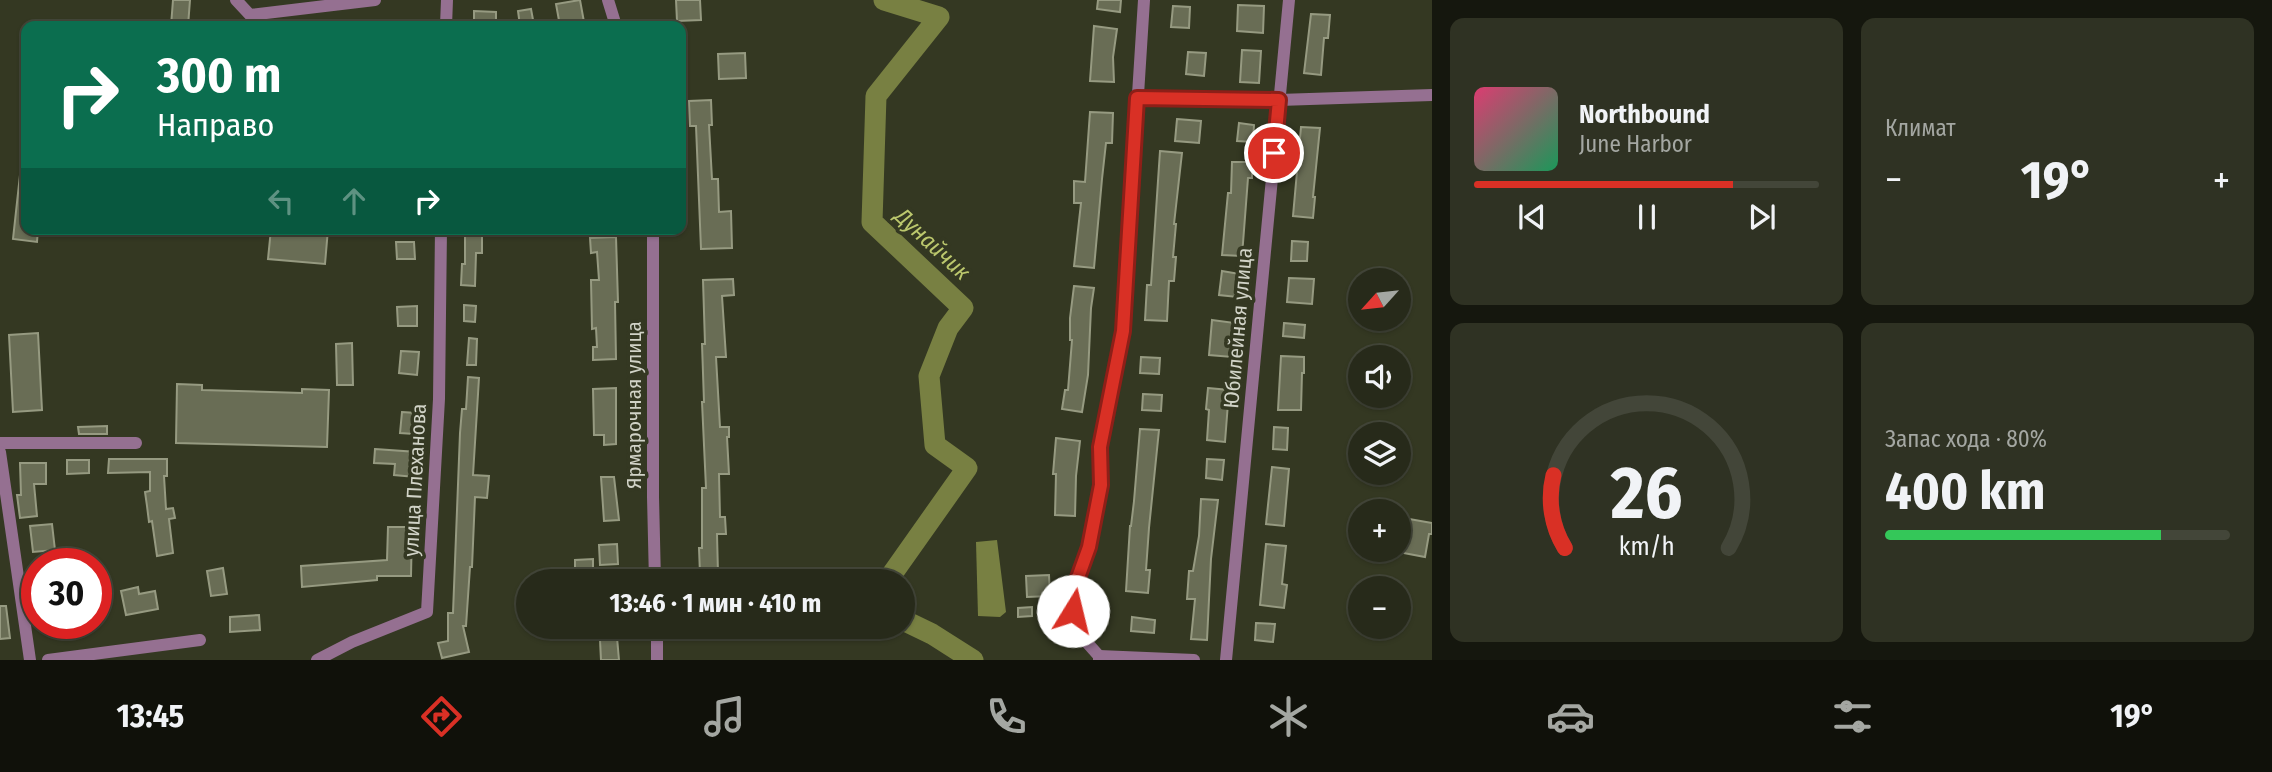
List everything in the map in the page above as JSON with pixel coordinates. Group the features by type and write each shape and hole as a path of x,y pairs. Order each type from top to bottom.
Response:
{"street":[{"path":"236,0 250,15 375,0"},
{"path":"446,21 447,0"},
{"path":"608,0 614,21"},
{"path":"1144,0 1123,331 1100,447 1101,485 1089,547 1075,586 1073,611 1082,637 1099,658 1194,660"},
{"name":"Юбилейная улица","path":"1226,660 1289,0"},
{"path":"1137,98 1279,100 1432,95"},
{"name":"улица Плеханова","path":"317,660 352,642 427,612 439,399 441,235"},
{"name":"Ярмарочная улица","path":"653,235 655,569"},
{"path":"0,443 136,443"},
{"path":"0,452 30,660"},
{"path":"657,639 657,660"},
{"path":"48,660 200,640"}],"shaded area":[{"path":"997,540 1006,612 1000,617 978,616 976,542"}],"building":[{"path":"173,0 190,0 188,21 171,21"},
{"path":"580,0 584,21 559,21 556,4"},
{"path":"676,0 700,0 701,20 677,21"},
{"path":"1098,0 1121,0 1120,12 1097,9"},
{"path":"1238,5 1264,6 1263,33 1237,31"},
{"path":"1173,6 1190,7 1189,28 1171,27"},
{"path":"531,9 533,21 519,21 518,11"},
{"path":"474,11 496,12 496,21 474,21"},
{"path":"1311,14 1330,15 1328,38 1324,38 1321,75 1304,73"},
{"path":"1094,26 1117,29 1113,57 1114,82 1090,81"},
{"path":"1242,50 1261,51 1259,83 1240,82"},
{"path":"1188,52 1206,53 1204,76 1186,74"},
{"path":"745,53 746,78 719,79 718,54"},
{"path":"711,100 712,125 709,125 712,179 718,179 719,212 731,211 732,248 701,249 696,126 690,126 689,101"},
{"path":"1090,112 1113,113 1112,143 1106,143 1094,268 1074,266 1081,203 1074,203 1074,181 1085,182"},
{"path":"1177,119 1201,121 1199,143 1175,141"},
{"path":"1239,123 1254,125 1253,142 1237,141"},
{"path":"1301,127 1320,128 1313,218 1293,216"},
{"path":"1160,151 1182,153 1174,224 1174,281 1169,281 1167,321 1145,320 1147,285 1151,285"},
{"path":"1232,162 1252,162 1252,178 1248,178 1242,256 1222,255 1228,193 1231,193"},
{"path":"21,175 21,235 38,235 37,242 13,239"},
{"path":"270,235 327,235 325,264 268,259"},
{"path":"465,236 482,236 482,253 476,253 475,286 461,285 462,264 465,264"},
{"path":"616,237 616,359 593,360 593,347 597,347 596,328 592,329 591,280 599,280 597,252 591,253 590,238"},
{"path":"1292,241 1308,242 1307,261 1291,261"},
{"path":"396,242 414,242 415,259 397,259"},
{"path":"1222,271 1240,274 1237,297 1219,295"},
{"path":"1289,278 1314,279 1312,304 1287,302"},
{"path":"733,279 734,295 722,296 726,357 716,357 720,427 729,427 729,474 719,474 720,517 725,517 726,534 717,534 718,569 700,569 702,488 706,488 702,402 702,344 705,344 703,280"},
{"path":"1074,286 1094,288 1088,375 1082,412 1062,409 1065,390 1068,390 1072,340 1070,318"},
{"path":"464,305 476,306 475,322 464,321"},
{"path":"417,306 417,326 398,326 397,307"},
{"path":"1212,320 1235,323 1232,357 1209,355"},
{"path":"1284,323 1305,325 1304,338 1283,336"},
{"path":"38,333 42,410 13,412 9,335"},
{"path":"469,338 477,339 476,365 467,365"},
{"path":"352,343 353,385 337,385 336,344"},
{"path":"401,351 419,352 417,375 399,373"},
{"path":"1281,356 1304,357 1301,410 1278,410"},
{"path":"1141,357 1160,358 1159,374 1140,373"},
{"path":"468,377 479,378 473,475 489,476 487,498 475,497 472,567 466,626 463,626 469,652 442,658 438,643 448,641 448,613 453,613 460,433 462,409 466,409"},
{"path":"177,384 202,385 202,390 302,393 302,389 329,390 327,447 176,443"},
{"path":"616,388 616,444 604,445 604,435 594,435 593,389"},
{"path":"1208,388 1229,390 1225,442 1207,440"},
{"path":"1143,394 1162,395 1161,411 1142,410"},
{"path":"402,412 416,413 414,434 400,433"},
{"path":"107,426 107,434 79,434 78,427"},
{"path":"1274,427 1288,428 1287,450 1273,449"},
{"path":"1140,429 1159,430 1146,570 1150,570 1148,593 1126,591"},
{"path":"1056,438 1080,441 1075,516 1055,515 1056,474 1053,474"},
{"path":"375,449 417,452 415,477 394,475 395,464 374,463"},
{"path":"109,459 167,459 167,476 164,476 166,509 173,508 175,518 169,519 173,553 157,556 145,492 150,491 150,472 108,473"},
{"path":"1207,459 1224,460 1222,480 1206,478"},
{"path":"67,460 89,460 89,473 67,474"},
{"path":"20,463 46,463 46,484 34,484 37,516 20,518 17,495 21,495"},
{"path":"1272,467 1289,469 1284,526 1266,524"},
{"path":"601,477 614,477 619,520 604,521"},
{"path":"1201,499 1218,500 1211,559 1207,640 1191,639 1195,599 1187,599 1189,571 1193,571 1199,536"},
{"path":"1411,519 1432,523 1432,534 1429,534 1425,557 1411,554"},
{"path":"52,524 55,548 33,548 30,526"},
{"path":"388,527 412,527 411,576 377,576 377,580 302,587 301,566 387,560"},
{"path":"617,544 618,564 600,565 599,545"},
{"path":"1266,544 1286,546 1282,584 1287,585 1284,608 1260,605"},
{"path":"593,559 593,569 575,569 575,560"},
{"path":"223,568 227,594 211,596 207,571"},
{"path":"1049,575 1050,596 1027,597 1026,576"},
{"path":"138,587 139,594 155,591 158,609 126,615 121,591"},
{"path":"0,606 6,606 10,638 0,639"},
{"path":"1032,607 1032,616 1018,617 1018,608"},
{"path":"259,615 260,630 230,632 230,617"},
{"path":"1132,617 1155,620 1154,633 1131,631"},
{"path":"1256,623 1275,624 1273,642 1255,640"},
{"path":"617,639 619,660 601,660 600,640 592,640"}],"waterway":[{"name":"Дунайчик","path":"884,0 939,17 876,96 872,222 963,308 948,328 929,376 935,445 967,468 896,569"},
{"name":"Дунайчик","path":"915,626 973,660"}],"route":[{"path":"1073,611 1075,586 1089,547 1101,485 1100,447 1123,331 1137,98 1279,100 1274,153"}]}
